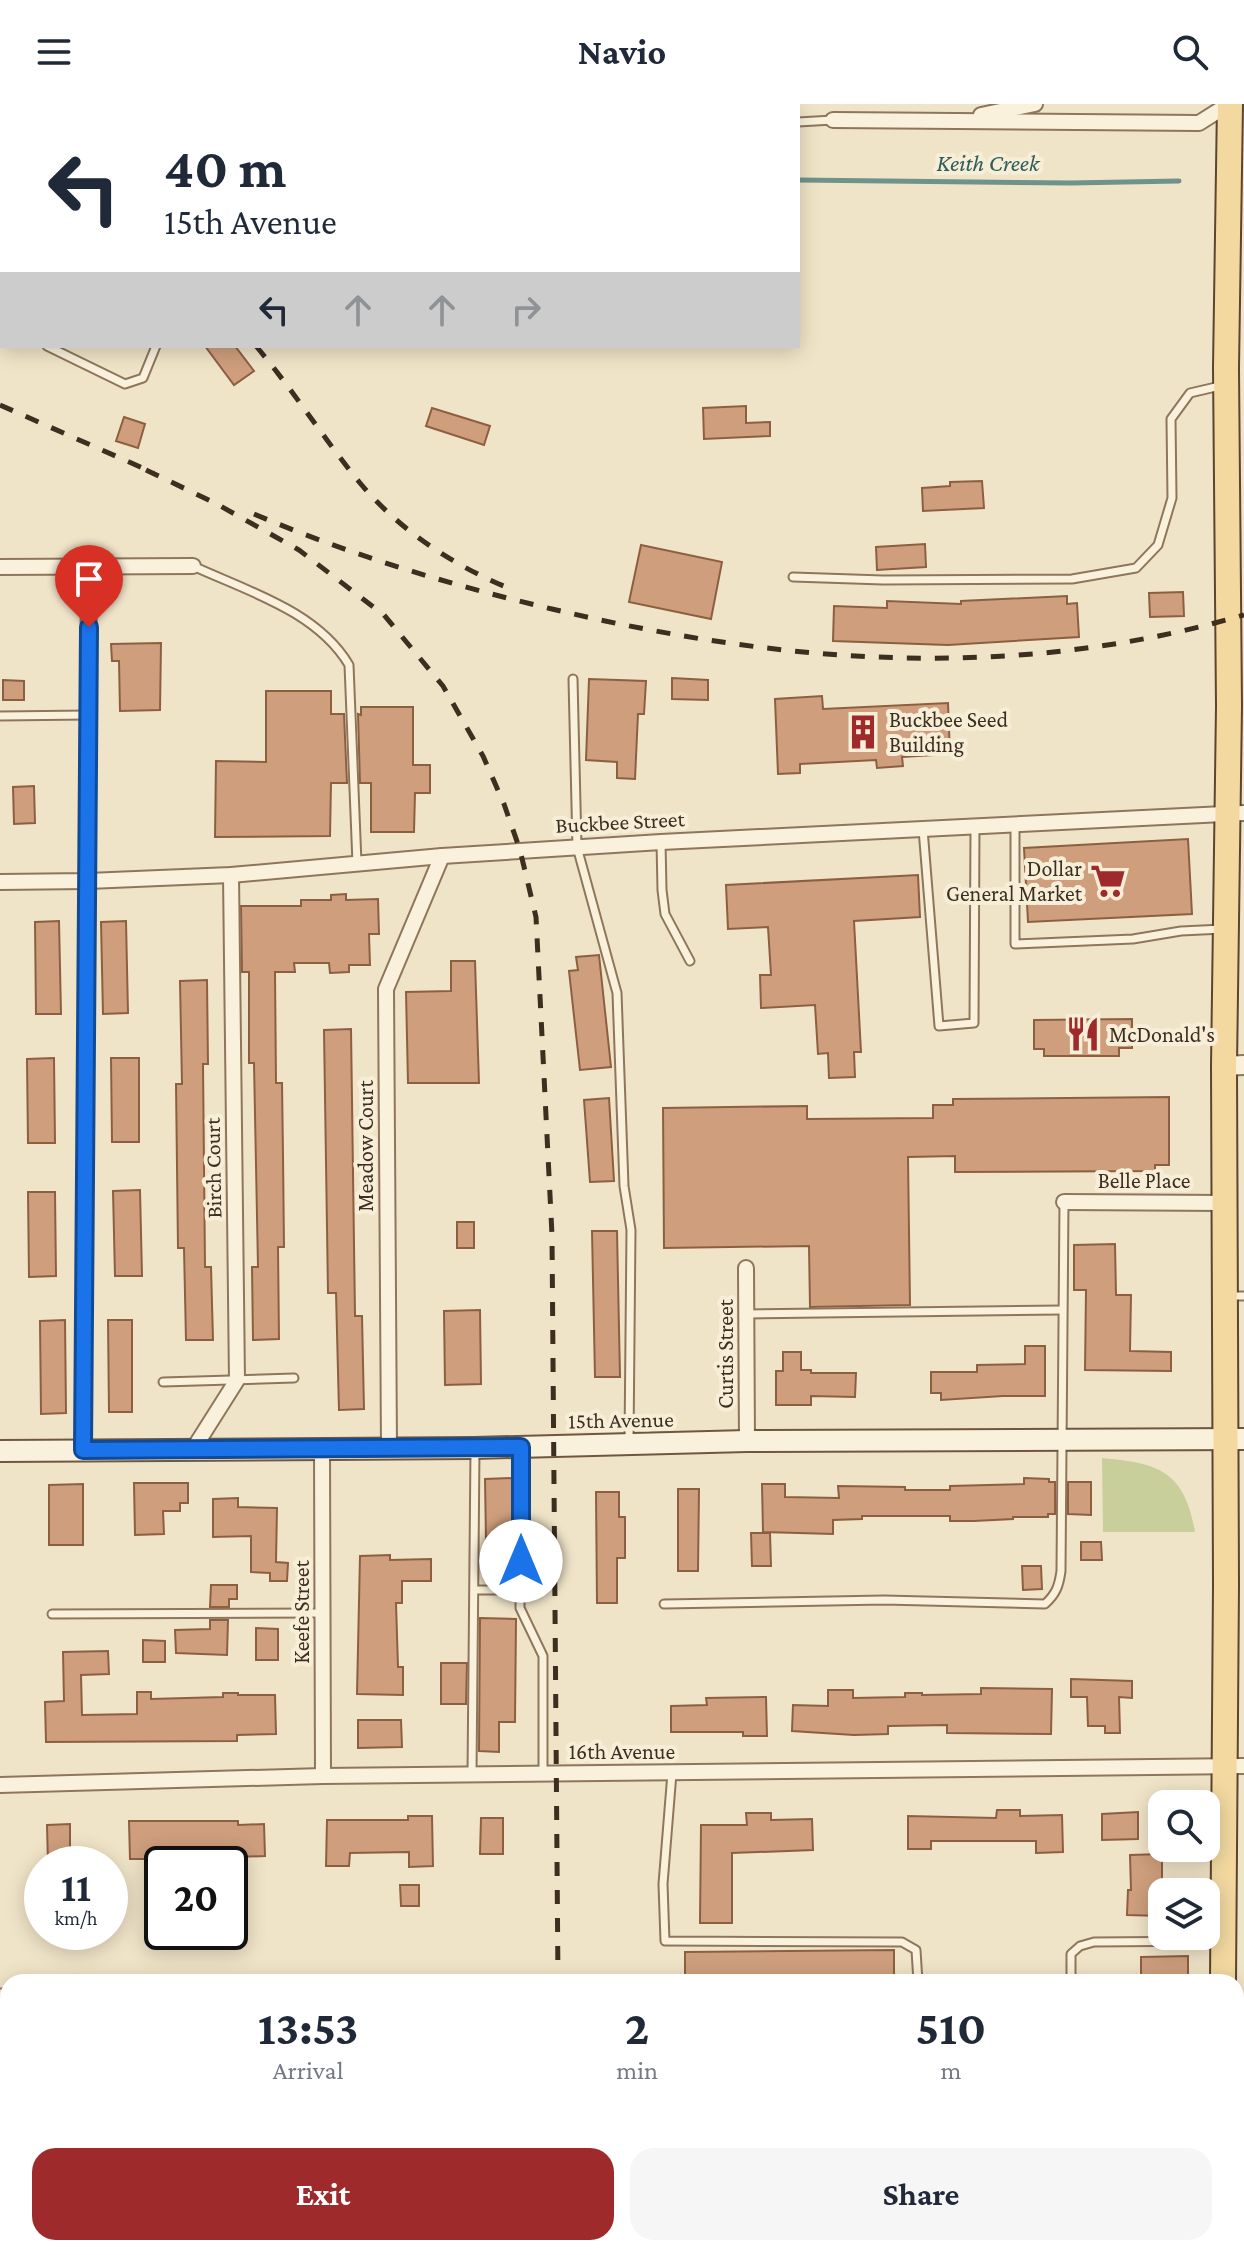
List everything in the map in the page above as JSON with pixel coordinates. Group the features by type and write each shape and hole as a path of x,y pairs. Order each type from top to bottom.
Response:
{"main road":[{"path":"1223,1974 1234,1767 1230,1596 1235,1296 1229,1203 1234,1065 1226,928 1235,813 1236,704 1226,385 1230,104"},
{"name":"15th Avenue","path":"0,1451 474,1448 747,1441 1235,1439"}],"street":[{"path":"954,121 1035,104"},
{"path":"833,120 1199,123 1230,104"},
{"path":"0,567 193,566"},
{"path":"83,1450 89,568"},
{"name":"Buckbee Street","path":"0,882 231,875 577,847 1235,813"},
{"name":"Meadow Court","path":"389,1448 386,989 442,856"},
{"name":"Birch Court","path":"231,875 237,1380"},
{"name":"Belle Place","path":"1064,1202 1229,1203"},
{"name":"Curtis Street","path":"746,1268 747,1441"},
{"path":"194,1448 237,1380"},
{"name":"Keefe Street","path":"322,1448 323,1776"},
{"name":"16th Avenue","path":"0,1785 323,1776 1234,1767"}],"lane":[{"path":"800,122 833,120"},
{"path":"51,348 125,384 143,378 155,348"},
{"path":"793,577 1072,579 1136,568 1158,545 1172,498 1171,419 1190,393 1226,385"},
{"path":"193,566 307,620 337,646 349,665 357,863"},
{"path":"573,679 577,847 617,993 624,1186 631,1230 629,1444"},
{"path":"0,716 89,715"},
{"path":"1015,824 1015,944 1133,939 1226,928"},
{"path":"923,829 939,1026 974,1023 975,826"},
{"path":"661,842 665,914 690,961"},
{"path":"664,1604 884,1600 1045,1604 1054,1596 1061,1571 1064,1202"},
{"path":"746,1314 1062,1310"},
{"path":"163,1382 294,1378"},
{"path":"521,1447 520,1608 543,1656 543,1774"},
{"path":"472,1774 474,1448"},
{"path":"475,1590 521,1590"},
{"path":"52,1614 323,1613"},
{"path":"672,1773 663,1884 665,1941 902,1942 916,1950 918,1974"},
{"path":"1071,1974 1071,1954 1080,1946 1094,1942 1223,1941"}],"green space":[{"path":"1102,1458 1139,1463 1166,1474 1184,1495 1195,1532 1103,1532"}],"building":[{"path":"206,348 237,348 254,371 234,385"},
{"path":"746,406 746,423 770,422 770,436 704,439 703,408"},
{"path":"432,408 490,426 484,445 426,426"},
{"path":"124,417 145,424 138,448 116,441"},
{"path":"982,481 984,508 923,511 922,488 950,486 950,482"},
{"path":"925,544 926,567 877,570 876,547"},
{"path":"641,545 722,562 711,619 629,602"},
{"path":"1183,592 1184,616 1150,617 1149,593"},
{"path":"1067,596 1067,604 1077,603 1079,637 948,645 833,641 834,606 887,608 887,601 961,604 961,601"},
{"path":"161,643 160,710 120,711 119,661 112,661 111,644"},
{"path":"672,678 708,680 708,700 672,699"},
{"path":"589,679 646,681 644,714 638,714 635,779 617,778 617,762 586,760"},
{"path":"3,680 24,681 24,700 3,700"},
{"path":"266,691 331,691 331,714 344,714 347,783 331,783 330,836 215,837 216,761 266,762"},
{"name":"Buckbee Seed Building","path":"822,696 823,709 948,703 950,754 902,757 903,766 877,768 876,760 800,764 800,773 778,774 775,699"},
{"path":"361,707 413,707 413,765 430,765 430,793 415,793 414,832 371,832 371,783 360,783 358,714 361,715"},
{"path":"34,786 35,823 14,824 13,787"},
{"name":"Dollar General Market","path":"1188,839 1192,914 1028,922 1024,848"},
{"path":"918,875 920,917 854,921 861,1052 854,1052 855,1077 829,1078 828,1053 818,1054 815,1005 761,1008 760,975 771,975 768,927 728,929 726,885"},
{"path":"346,894 346,900 378,899 379,934 369,934 370,965 349,965 349,972 330,973 329,963 294,963 295,972 275,972 276,1083 282,1083 283,1155 284,1247 278,1247 279,1339 253,1340 252,1267 258,1267 254,1063 249,1063 249,972 242,972 241,906 301,906 301,900 331,900 331,895"},
{"path":"59,921 61,1014 36,1014 35,922"},
{"path":"126,921 128,1013 103,1014 101,922"},
{"path":"599,955 611,1067 580,1070 569,971 578,970 576,957"},
{"path":"451,961 475,961 479,1083 408,1083 406,992 451,991"},
{"path":"207,980 208,1064 203,1064 205,1267 211,1267 213,1340 186,1340 184,1248 178,1248 176,1084 182,1084 180,981"},
{"name":"McDonald's","path":"1132,1019 1132,1048 1119,1048 1119,1056 1044,1056 1044,1049 1034,1049 1034,1020"},
{"path":"351,1029 355,1316 362,1316 364,1409 339,1410 336,1293 328,1293 324,1030"},
{"path":"54,1058 55,1143 28,1143 27,1059"},
{"path":"111,1058 139,1058 139,1142 112,1142"},
{"path":"1169,1097 1169,1165 1155,1165 1155,1171 955,1172 955,1156 908,1157 910,1305 810,1307 809,1246 664,1248 663,1108 807,1106 807,1119 933,1118 933,1105 953,1105 953,1099"},
{"path":"609,1098 614,1181 590,1182 584,1100"},
{"path":"140,1190 142,1276 115,1276 113,1191"},
{"path":"28,1192 55,1192 56,1276 29,1277"},
{"path":"457,1222 474,1222 474,1248 457,1248"},
{"path":"592,1231 617,1231 620,1377 595,1377"},
{"path":"1115,1244 1116,1295 1131,1295 1130,1351 1171,1352 1171,1371 1085,1370 1086,1290 1074,1290 1074,1245"},
{"path":"480,1310 481,1384 445,1385 444,1311"},
{"path":"65,1320 66,1413 41,1414 40,1321"},
{"path":"108,1320 132,1320 132,1412 109,1412"},
{"path":"1025,1346 1045,1346 1045,1396 941,1400 941,1393 931,1393 931,1372 977,1372 977,1365 1025,1364"},
{"path":"783,1352 801,1352 801,1370 811,1370 811,1373 856,1373 855,1397 811,1396 811,1405 776,1405 776,1371 783,1371"},
{"path":"512,1478 514,1540 486,1540 485,1479"},
{"path":"1024,1478 1055,1482 1055,1514 974,1521 950,1521 950,1516 862,1516 862,1519 833,1520 833,1534 763,1532 762,1484 785,1484 785,1497 839,1498 838,1486 950,1490 950,1486 1024,1484"},
{"path":"1068,1482 1091,1482 1091,1515 1068,1514"},
{"path":"134,1483 188,1483 188,1503 180,1503 180,1511 163,1511 164,1534 135,1535"},
{"path":"83,1484 83,1545 49,1545 49,1485"},
{"path":"678,1489 699,1489 698,1571 678,1571"},
{"path":"596,1492 619,1492 619,1517 625,1517 625,1558 617,1558 617,1603 597,1603"},
{"path":"238,1498 238,1507 277,1508 276,1562 288,1563 287,1581 270,1581 270,1573 251,1572 251,1536 213,1537 213,1499"},
{"path":"751,1533 770,1533 771,1566 752,1566"},
{"path":"1081,1542 1101,1542 1102,1560 1081,1560"},
{"path":"390,1555 390,1560 431,1559 431,1581 402,1581 402,1603 396,1603 398,1667 403,1667 403,1695 357,1694 360,1556"},
{"path":"1022,1566 1041,1566 1042,1589 1023,1590"},
{"path":"211,1585 237,1585 237,1599 229,1599 229,1607 210,1607"},
{"path":"480,1618 516,1619 515,1722 499,1722 499,1752 479,1751"},
{"path":"210,1620 228,1620 227,1655 176,1653 175,1630 210,1629"},
{"path":"256,1628 278,1629 278,1660 256,1660"},
{"path":"143,1640 165,1641 165,1662 143,1662"},
{"path":"108,1651 109,1674 81,1675 82,1715 137,1714 137,1692 151,1692 151,1699 223,1697 223,1693 275,1695 276,1734 237,1735 237,1741 46,1742 45,1702 64,1701 63,1652"},
{"path":"441,1663 467,1663 466,1704 441,1704"},
{"path":"1071,1679 1132,1681 1132,1698 1119,1697 1120,1733 1105,1733 1105,1726 1088,1726 1087,1697 1071,1697"},
{"path":"981,1688 1052,1689 1051,1734 947,1733 947,1725 888,1726 888,1734 792,1731 793,1705 828,1706 828,1690 853,1690 853,1698 905,1697 905,1693 981,1694"},
{"path":"766,1697 767,1736 743,1736 743,1732 671,1732 671,1706 707,1705 706,1698"},
{"path":"358,1720 401,1720 402,1747 358,1748"},
{"path":"997,1810 1020,1810 1020,1816 1062,1815 1063,1852 1036,1853 1036,1841 931,1841 931,1849 908,1849 908,1816 996,1818"},
{"path":"1138,1812 1138,1839 1102,1840 1102,1814"},
{"path":"746,1813 771,1813 771,1820 812,1819 813,1850 732,1853 732,1923 700,1923 701,1825 747,1825"},
{"path":"408,1816 432,1816 433,1866 409,1867 409,1852 350,1853 349,1866 326,1866 327,1820 408,1820"},
{"path":"481,1818 503,1818 503,1854 480,1854"},
{"path":"129,1821 238,1821 238,1825 264,1824 265,1856 248,1857 248,1846 144,1846 144,1859 130,1859"},
{"path":"70,1824 70,1846 48,1846 47,1825"},
{"path":"1148,1854 1148,1862 1162,1862 1162,1878 1148,1878 1148,1916 1127,1915 1128,1890 1131,1890 1130,1855"},
{"path":"400,1885 419,1885 419,1906 401,1906"},
{"path":"894,1950 894,1974 685,1974 685,1952"},
{"path":"1188,1956 1188,1974 1141,1974 1141,1957"}],"waterway":[{"name":"Keith Creek","path":"800,180 1179,181"}],"railway":[{"path":"258,348 360,483 393,517 452,560 516,591"},
{"path":"0,405 154,473"},
{"path":"146,470 215,503 299,550 384,615 443,686 483,756 520,850 536,917 552,1235 558,1974"},
{"path":"254,514 364,556 514,600 639,628 725,643 812,653 898,658 984,657 1071,650 1157,636 1244,615"}],"place":[{"name":"Buckbee Seed Building","path":"863,732"},
{"name":"Dollar General Market","path":"1108,881"},
{"name":"McDonald's","path":"1083,1034"}],"route":[{"path":"89,627 83,1450 521,1447 521,1561"}]}
